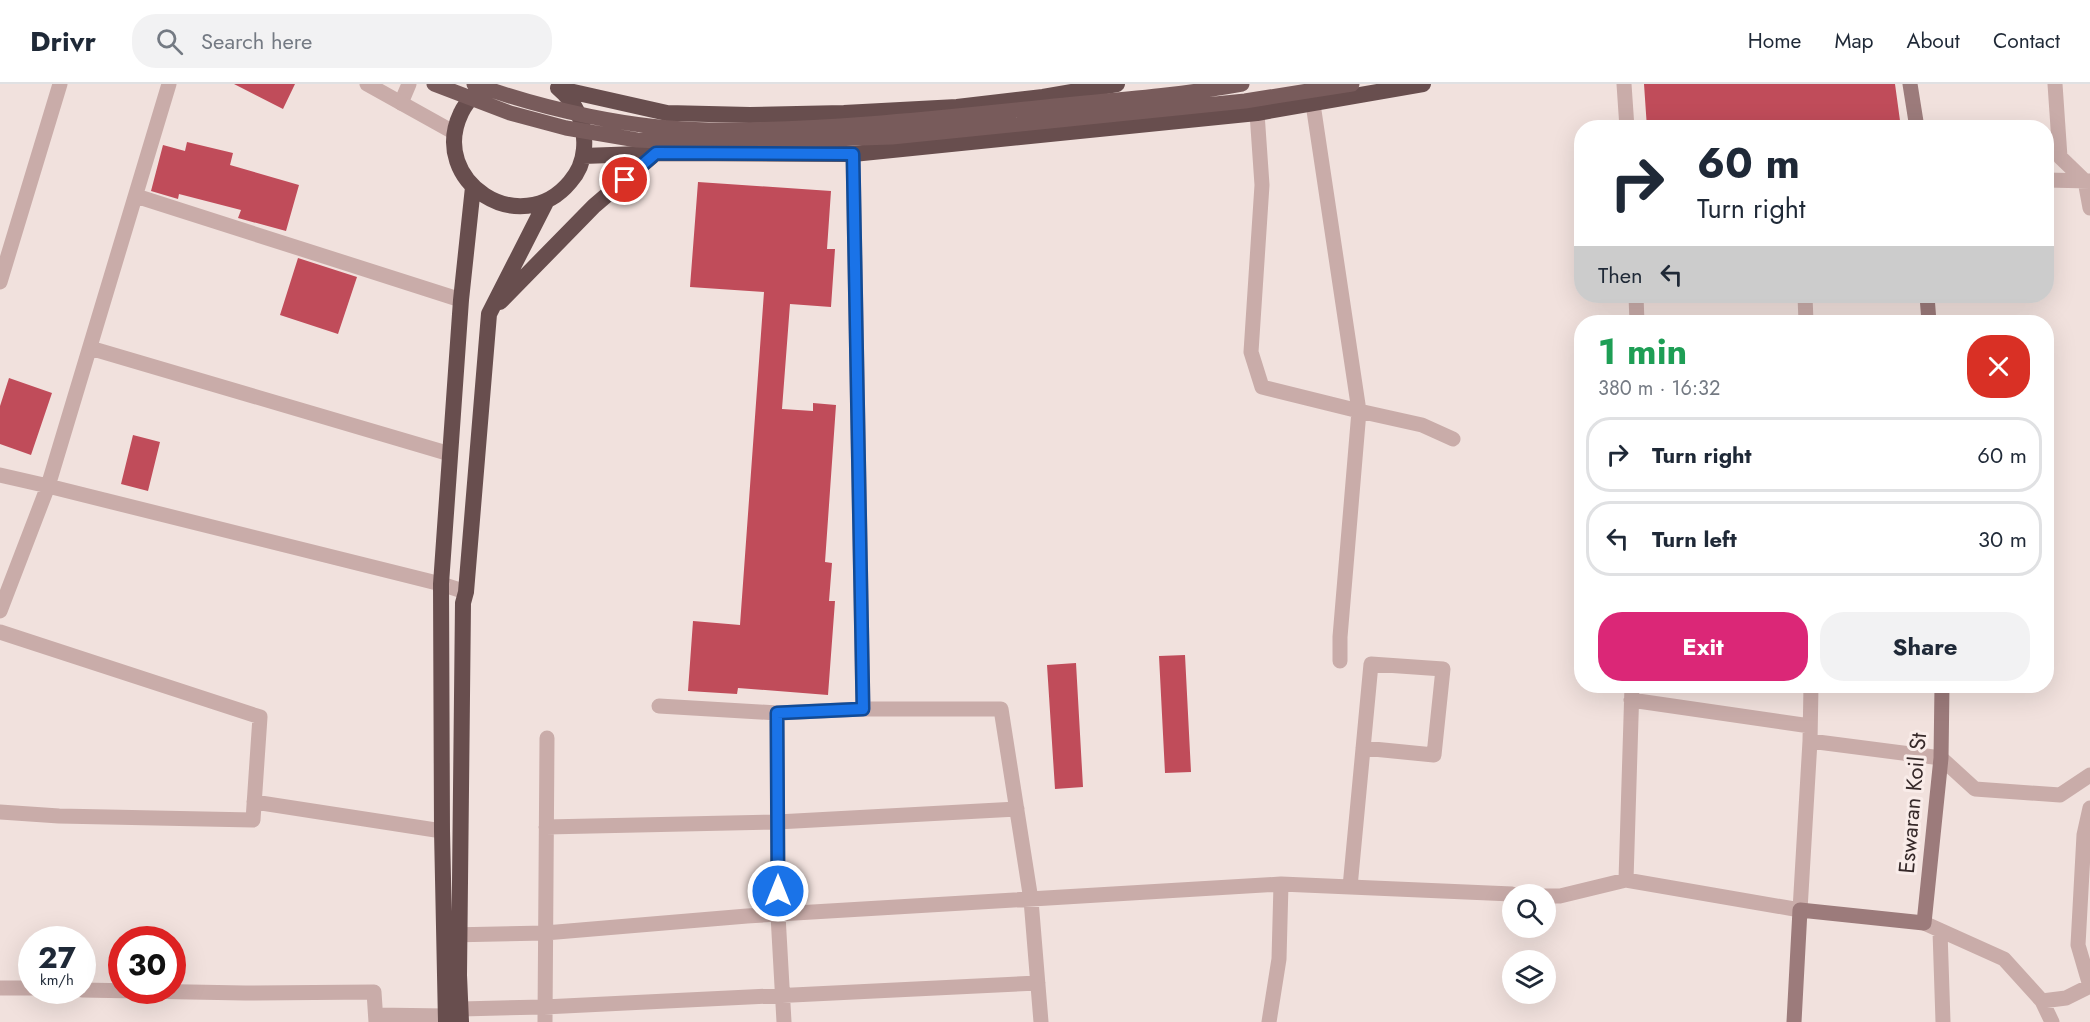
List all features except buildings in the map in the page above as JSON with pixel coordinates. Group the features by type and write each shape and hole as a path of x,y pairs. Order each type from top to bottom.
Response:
{"highway":[{"path":"482,84 461,113 455,133 455,153 461,171 473,187 488,199 507,206 526,207 546,202 563,191 576,175 584,156 585,137 581,119 572,102 555,86"},
{"path":"555,86 667,113 797,114 957,107 1042,97 1117,84"},
{"path":"584,156 656,153 853,154 1257,113 1424,84"},
{"path":"489,314 594,206 656,153 667,113"},
{"path":"452,935 441,831 441,584 461,300 473,187"},
{"path":"454,1017 452,935 463,603 466,592 489,314 546,202"}],"main road":[{"path":"434,84 510,113 566,128 637,140 706,143 904,135 1245,102 1352,84"},
{"path":"474,84 514,98 565,111 655,126 708,130 885,124 1242,84"},
{"path":"1910,84 1916,120"},
{"name":"Eswaran Koil St","path":"1924,924 1941,758 1942,693"},
{"path":"1794,1022 1800,910 1924,924"}],"street":[{"path":"0,282 60,84"},
{"path":"0,611 48,486 169,84"},
{"path":"367,84 455,133"},
{"path":"401,103 409,84"},
{"path":"1624,84 1626,120"},
{"path":"2055,84 2060,157 2088,181 2090,208"},
{"path":"1313,104 1359,411 1340,637 1340,661"},
{"path":"1257,113 1262,185 1251,352 1262,387 1422,425 1454,439"},
{"path":"853,154 863,709"},
{"path":"2054,180 2088,181"},
{"path":"136,196 461,300"},
{"path":"90,348 450,454"},
{"path":"0,475 466,592"},
{"path":"0,632 260,717 253,820 0,813"},
{"path":"1350,887 1363,748 1371,664 1443,669 1434,755 1363,748"},
{"path":"1626,880 1631,693 1810,726"},
{"path":"1556,896 1626,880 1800,910 1811,693"},
{"path":"659,706 777,713 863,709 1001,709 1031,900 1041,1022"},
{"path":"777,713 778,915 784,1022"},
{"path":"544,1015 548,738"},
{"path":"1810,741 1941,758 1975,789 2060,795 2090,775"},
{"path":"254,802 441,831"},
{"path":"2042,1001 2066,998 2090,986 2078,945 2084,835 2090,808"},
{"path":"546,827 777,822 1017,809"},
{"path":"452,935 545,933 778,915 1281,884 1502,894"},
{"path":"1269,1022 1279,959 1281,884"},
{"path":"1924,924 2004,959 2042,1001 2052,1022"},
{"path":"1940,931 1943,1022"},
{"path":"96,990 244,993 374,992 376,1019 544,1015 782,996 1038,983"},
{"path":"0,988 18,988"}],"route":[{"path":"625,180 656,153 853,154 863,709 777,713 778,891"}]}
